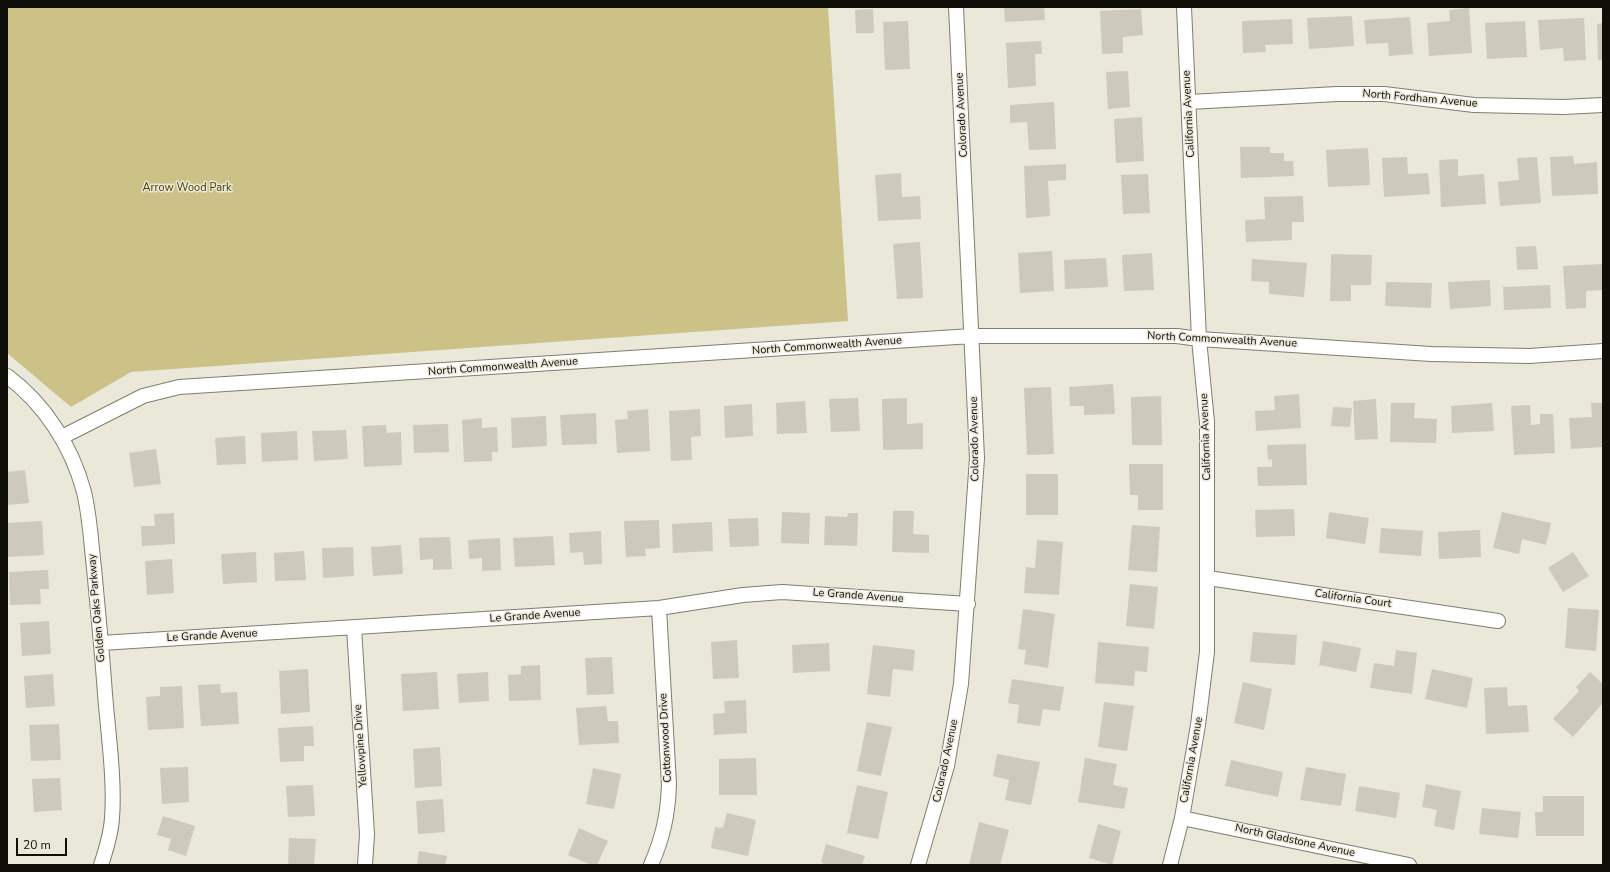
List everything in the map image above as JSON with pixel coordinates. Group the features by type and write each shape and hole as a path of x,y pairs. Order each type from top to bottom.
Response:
{"street":[{"name":"Colorado Avenue","path":"918,865 947,766 962,684 977,458 956,7"},
{"name":"California Avenue","path":"1170,865 1182,818 1198,725 1207,652 1207,422 1199,339 1184,7"},
{"name":"North Fordham Avenue","path":"1189,102 1337,94 1384,94 1474,105 1563,107 1603,104"},
{"name":"North Commonwealth Avenue","path":"62,437 143,396 179,387 972,336 1177,336 1199,339 1431,354 1529,356 1603,351"},
{"name":"Golden Oaks Parkway","path":"7,376 36,401 62,437 84,492 89,524 101,643 112,817 109,839 101,865"},
{"name":"California Court","path":"1208,578 1498,620"},
{"name":"Le Grande Avenue","path":"101,643 659,608 743,595 782,592 968,604"},
{"name":"Cottonwood Drive","path":"651,865 664,830 668,811 669,784 659,608"},
{"name":"Yellowpine Drive","path":"354,628 367,834 365,865"},
{"name":"North Gladstone Avenue","path":"1182,818 1409,865"}],"green space":[{"name":"Arrow Wood Park","path":"7,7 828,7 848,321 131,372 71,407 7,353"}],"building":[{"path":"1004,7 1044,7 1045,20 1005,22"},
{"path":"1469,8 1472,53 1429,56 1427,23 1450,21 1449,10"},
{"path":"873,9 874,33 856,33 855,10"},
{"path":"1141,9 1143,35 1123,37 1123,53 1102,54 1100,11"},
{"path":"1352,16 1354,46 1309,49 1307,18"},
{"path":"1410,17 1413,54 1389,56 1388,43 1366,44 1364,20"},
{"path":"1584,18 1586,60 1564,61 1563,48 1540,50 1538,20"},
{"path":"1292,19 1293,44 1265,45 1266,52 1243,53 1242,21"},
{"path":"908,21 910,69 885,70 883,22"},
{"path":"1525,21 1527,57 1487,59 1485,23"},
{"path":"1603,23 1603,60 1598,60 1597,24"},
{"path":"1041,41 1042,54 1035,54 1036,86 1008,88 1006,43"},
{"path":"1128,71 1130,107 1108,109 1106,72"},
{"path":"1054,102 1056,149 1029,150 1027,122 1010,123 1010,105"},
{"path":"1142,117 1144,161 1116,163 1114,119"},
{"path":"1240,147 1270,147 1270,153 1284,153 1284,161 1293,161 1294,176 1241,178"},
{"path":"1368,148 1370,185 1328,187 1326,150"},
{"path":"1573,156 1574,164 1597,162 1598,194 1552,196 1550,157"},
{"path":"1407,157 1408,174 1428,173 1430,194 1384,197 1382,158"},
{"path":"1537,157 1541,203 1500,206 1498,182 1519,180 1517,158"},
{"path":"1458,159 1458,176 1484,174 1486,204 1441,207 1439,160"},
{"path":"1066,164 1066,180 1048,181 1050,216 1026,218 1024,166"},
{"path":"901,173 902,197 920,196 921,219 878,221 875,175"},
{"path":"1148,174 1150,213 1123,214 1121,175"},
{"path":"1303,196 1304,222 1292,222 1292,240 1246,242 1245,220 1265,219 1264,197"},
{"path":"920,242 923,298 897,299 893,244"},
{"path":"1536,246 1538,269 1517,270 1516,247"},
{"path":"1052,251 1054,291 1020,293 1018,253"},
{"path":"1152,253 1154,290 1124,291 1122,255"},
{"path":"1331,254 1372,255 1371,285 1351,285 1351,301 1330,301"},
{"path":"1106,258 1108,287 1065,289 1064,260"},
{"path":"1252,259 1307,263 1304,297 1269,294 1269,282 1251,281"},
{"path":"1603,264 1603,290 1586,291 1586,308 1566,309 1563,266"},
{"path":"1490,280 1491,306 1450,309 1448,282"},
{"path":"1386,282 1432,283 1431,308 1385,306"},
{"path":"1550,285 1551,308 1504,310 1503,287"},
{"path":"1113,384 1115,414 1084,415 1084,406 1070,406 1069,387"},
{"path":"1051,387 1054,454 1027,455 1024,388"},
{"path":"1299,394 1301,428 1256,431 1255,411 1275,410 1274,396"},
{"path":"1161,396 1162,445 1132,445 1131,397"},
{"path":"858,398 860,431 831,432 829,399"},
{"path":"907,398 907,424 923,423 923,449 883,450 882,399"},
{"path":"1376,399 1378,439 1355,440 1353,401"},
{"path":"805,401 807,433 777,434 776,403"},
{"path":"1391,403 1415,403 1414,418 1437,419 1436,443 1390,442"},
{"path":"1492,403 1494,431 1452,433 1451,406"},
{"path":"1591,403 1603,403 1603,447 1571,449 1569,418 1592,417"},
{"path":"752,404 753,436 725,438 724,406"},
{"path":"1530,405 1531,425 1540,424 1540,414 1553,414 1555,453 1514,455 1511,406"},
{"path":"1333,407 1352,408 1350,427 1331,426"},
{"path":"648,409 650,451 617,453 615,420 628,419 627,411"},
{"path":"700,409 701,436 691,437 692,460 671,461 669,411"},
{"path":"596,413 597,444 562,445 560,415"},
{"path":"546,416 547,446 512,448 511,418"},
{"path":"482,418 482,428 497,427 498,452 492,452 492,461 464,462 462,420"},
{"path":"448,424 449,452 414,453 413,425"},
{"path":"386,425 387,433 401,432 402,465 364,467 362,426"},
{"path":"346,430 348,459 314,461 312,431"},
{"path":"297,431 298,460 262,462 261,433"},
{"path":"245,436 246,464 217,465 215,438"},
{"path":"1306,444 1307,485 1258,486 1257,467 1272,467 1272,459 1268,460 1267,445"},
{"path":"156,449 161,484 134,487 129,453"},
{"path":"1129,464 1163,464 1163,510 1138,510 1138,495 1130,495"},
{"path":"25,470 29,503 7,505 7,472"},
{"path":"1026,474 1058,474 1058,515 1026,515"},
{"path":"1294,509 1295,536 1256,537 1255,510"},
{"path":"893,511 914,511 913,534 929,535 929,553 892,552"},
{"path":"782,512 810,513 809,544 781,543"},
{"path":"1329,512 1369,518 1365,544 1326,538"},
{"path":"1502,512 1551,523 1546,545 1522,539 1519,554 1493,548"},
{"path":"174,513 175,544 142,546 141,526 155,526 154,514"},
{"path":"848,513 858,513 857,546 824,545 825,516 847,517"},
{"path":"758,518 759,546 730,547 728,519"},
{"path":"659,520 660,548 645,549 646,556 626,557 624,521"},
{"path":"42,521 44,555 8,557 7,523"},
{"path":"712,522 713,551 673,553 672,524"},
{"path":"1132,525 1160,527 1157,572 1128,570"},
{"path":"1381,528 1423,531 1421,556 1379,553"},
{"path":"1480,530 1481,557 1439,559 1438,532"},
{"path":"601,531 602,564 584,565 583,552 570,553 569,533"},
{"path":"553,536 555,565 515,567 513,538"},
{"path":"450,537 452,569 433,570 433,559 420,560 419,538"},
{"path":"500,538 501,570 482,571 482,558 469,559 468,540"},
{"path":"1037,540 1063,542 1059,595 1024,593 1026,567 1035,568"},
{"path":"401,545 403,574 373,576 371,547"},
{"path":"353,547 354,576 323,578 322,548"},
{"path":"304,551 306,580 275,581 274,553"},
{"path":"256,552 257,582 223,584 221,554"},
{"path":"1573,552 1589,576 1563,592 1548,568"},
{"path":"172,559 174,593 147,595 145,561"},
{"path":"48,570 49,589 40,589 41,604 10,605 9,572"},
{"path":"1130,584 1158,587 1154,629 1126,626"},
{"path":"1568,608 1599,610 1596,651 1565,648"},
{"path":"1023,609 1055,614 1048,668 1024,664 1026,650 1018,649"},
{"path":"49,621 51,654 22,656 20,623"},
{"path":"1253,632 1297,635 1295,665 1250,662"},
{"path":"737,640 739,678 713,679 711,642"},
{"path":"1323,641 1361,648 1356,672 1319,665"},
{"path":"1098,642 1149,647 1147,672 1135,671 1134,686 1095,683"},
{"path":"829,643 830,671 793,673 792,645"},
{"path":"873,645 915,650 913,671 893,669 890,697 867,694"},
{"path":"1396,650 1417,653 1412,694 1370,688 1374,663 1394,666"},
{"path":"612,657 614,694 587,695 585,658"},
{"path":"540,665 541,700 509,701 508,675 521,674 521,666"},
{"path":"308,669 310,712 281,714 279,671"},
{"path":"1432,669 1473,678 1467,708 1425,699"},
{"path":"437,672 439,709 403,711 401,674"},
{"path":"488,672 489,701 459,703 457,674"},
{"path":"1590,672 1603,684 1603,703 1573,737 1553,719 1579,691 1576,687"},
{"path":"53,674 55,706 26,708 24,676"},
{"path":"1012,679 1064,687 1060,711 1043,709 1040,726 1017,723 1019,705 1008,703"},
{"path":"1243,682 1272,689 1264,730 1234,723"},
{"path":"220,684 221,693 237,692 239,724 201,726 198,685"},
{"path":"182,686 184,728 148,730 146,697 160,696 160,687"},
{"path":"1507,687 1508,706 1527,705 1529,732 1486,734 1484,688"},
{"path":"746,700 747,733 714,735 713,714 725,713 724,701"},
{"path":"1104,702 1134,706 1127,751 1098,747"},
{"path":"606,706 608,721 618,721 619,743 579,745 576,708"},
{"path":"867,722 892,727 881,776 857,771"},
{"path":"59,724 61,760 31,761 29,725"},
{"path":"313,726 314,746 304,746 304,761 280,762 278,728"},
{"path":"440,747 442,786 415,788 413,749"},
{"path":"997,754 1040,762 1031,805 1005,800 1009,780 993,776"},
{"path":"756,758 757,795 719,795 719,759"},
{"path":"1085,758 1117,764 1113,785 1128,788 1124,809 1078,802"},
{"path":"1231,760 1283,772 1278,797 1225,786"},
{"path":"188,767 189,802 162,804 160,768"},
{"path":"1306,767 1346,774 1341,806 1300,800"},
{"path":"593,768 621,774 614,809 586,804"},
{"path":"60,778 62,810 34,812 32,779"},
{"path":"1426,784 1461,791 1454,830 1434,826 1437,810 1422,807"},
{"path":"313,785 315,816 288,817 286,786"},
{"path":"857,785 888,792 878,839 847,833"},
{"path":"1359,786 1400,793 1396,818 1355,811"},
{"path":"1543,796 1584,796 1584,836 1536,836 1535,812 1543,812"},
{"path":"443,799 445,832 418,834 416,801"},
{"path":"1482,808 1521,812 1518,838 1479,834"},
{"path":"727,813 756,820 748,856 711,848 715,827 723,828"},
{"path":"163,816 195,826 186,856 168,850 171,839 157,835"},
{"path":"979,822 1009,830 1000,865 969,865"},
{"path":"1098,824 1121,831 1112,865 1089,858"},
{"path":"579,828 608,841 597,865 591,865 568,855"},
{"path":"289,838 316,839 314,865 288,865"},
{"path":"826,844 865,856 862,865 825,865 821,862"},
{"path":"419,851 447,856 445,865 417,865"}]}
